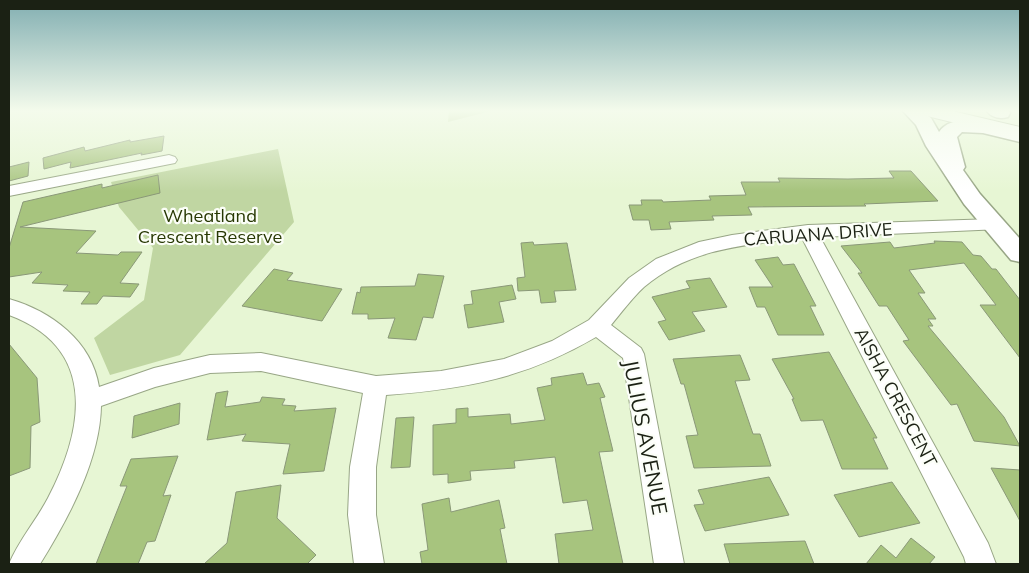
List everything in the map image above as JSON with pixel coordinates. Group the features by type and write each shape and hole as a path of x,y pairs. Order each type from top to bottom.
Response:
{"main road":[{"path":"932,138 960,182 1020,254"},
{"path":"947,138 960,182"}],"street":[{"path":"9,191 169,160"},
{"name":"CARUANA DRIVE","path":"90,400 154,378 210,364 261,362 376,386 441,381 506,368 560,347 597,326 636,283 663,264 699,248 732,241 808,231 995,225"},
{"name":"AISHA CRESCENT","path":"808,231 973,545 981,564"},
{"path":"9,307 38,319 65,340 79,360 90,400 82,446 61,502 24,564"},
{"name":"JULIUS AVENUE","path":"597,326 633,354 669,564"},
{"path":"369,564 362,515 363,467 376,386"}],"green space":[{"name":"Wheatland Crescent Reserve","path":"278,149 294,222 180,355 110,375 94,338 144,300 153,248 119,207 111,182"}],"building":[{"path":"164,138 162,151 141,155 142,153 70,168 71,162 44,169 43,158 84,147 85,151 130,140 130,142"},
{"path":"29,162 28,176 9,181 9,167"},
{"path":"889,171 911,171 938,201 864,204 866,206 748,207 752,215 712,216 714,220 669,222 671,229 651,230 649,220 633,220 629,205 642,205 641,200 662,200 663,202 711,200 709,196 746,195 741,182 780,182 778,178 894,178"},
{"path":"158,175 160,193 20,227 96,231 76,253 118,255 121,252 142,252 120,283 139,284 130,297 103,296 97,304 81,304 90,292 63,291 68,285 32,283 42,272 9,277 9,248 23,202 102,184 102,188"},
{"path":"934,241 962,242 973,255 981,256 992,269 996,269 1020,300 1020,358 980,305 996,305 964,263 909,270 925,293 918,293 936,319 928,319 933,326 928,326 1004,417 1020,446 974,441 957,404 951,405 903,341 909,340 887,306 879,306 858,273 862,273 841,246 890,242 894,248 935,243"},
{"path":"533,242 534,245 567,243 576,290 554,291 556,302 541,303 539,290 518,291 517,278 525,277 521,243"},
{"path":"778,257 783,265 794,264 816,306 810,306 824,335 778,335 765,307 757,307 749,287 773,287 755,260"},
{"path":"274,269 293,273 287,280 342,289 322,321 242,306"},
{"path":"418,274 444,276 433,318 423,317 416,340 388,338 395,318 368,319 368,314 352,314 357,292 360,293 361,287 415,286"},
{"path":"710,278 727,307 692,312 705,331 669,340 658,322 666,320 652,297 690,288 686,281"},
{"path":"512,285 516,299 499,302 504,322 468,328 464,305 473,304 471,291"},
{"path":"9,344 37,378 40,422 31,426 30,468 9,476"},
{"path":"829,352 877,438 873,438 888,469 842,469 823,420 801,421 792,399 794,399 772,359"},
{"path":"740,355 750,380 735,381 753,434 760,434 771,466 694,468 686,436 698,435 684,384 681,384 673,359"},
{"path":"583,373 587,385 599,383 605,397 600,398 613,451 599,452 623,564 559,564 555,534 593,530 587,500 563,503 555,457 514,461 515,468 470,471 471,480 448,483 448,474 433,475 433,425 456,423 456,409 468,408 468,417 510,414 511,424 545,420 537,388 552,385 551,378"},
{"path":"228,391 225,407 260,402 262,397 285,399 282,405 296,406 294,411 336,408 324,471 283,474 290,444 242,441 246,434 207,440 216,393"},
{"path":"180,403 179,424 132,438 134,416"},
{"path":"414,417 410,467 391,468 396,418"},
{"path":"178,456 163,496 171,495 155,541 147,542 138,564 96,564 127,486 120,486 131,459"},
{"path":"991,468 1020,470 1020,521"},
{"path":"769,477 789,515 705,531 694,505 704,504 698,490"},
{"path":"892,482 920,523 859,537 834,495"},
{"path":"281,485 277,518 316,555 307,564 204,564 227,543 236,492"},
{"path":"449,498 451,512 499,500 505,528 500,529 507,564 422,564 420,552 428,550 422,504"},
{"path":"911,538 935,557 929,564 866,564 881,545 896,558"},
{"path":"805,541 814,564 730,564 724,544"}]}
